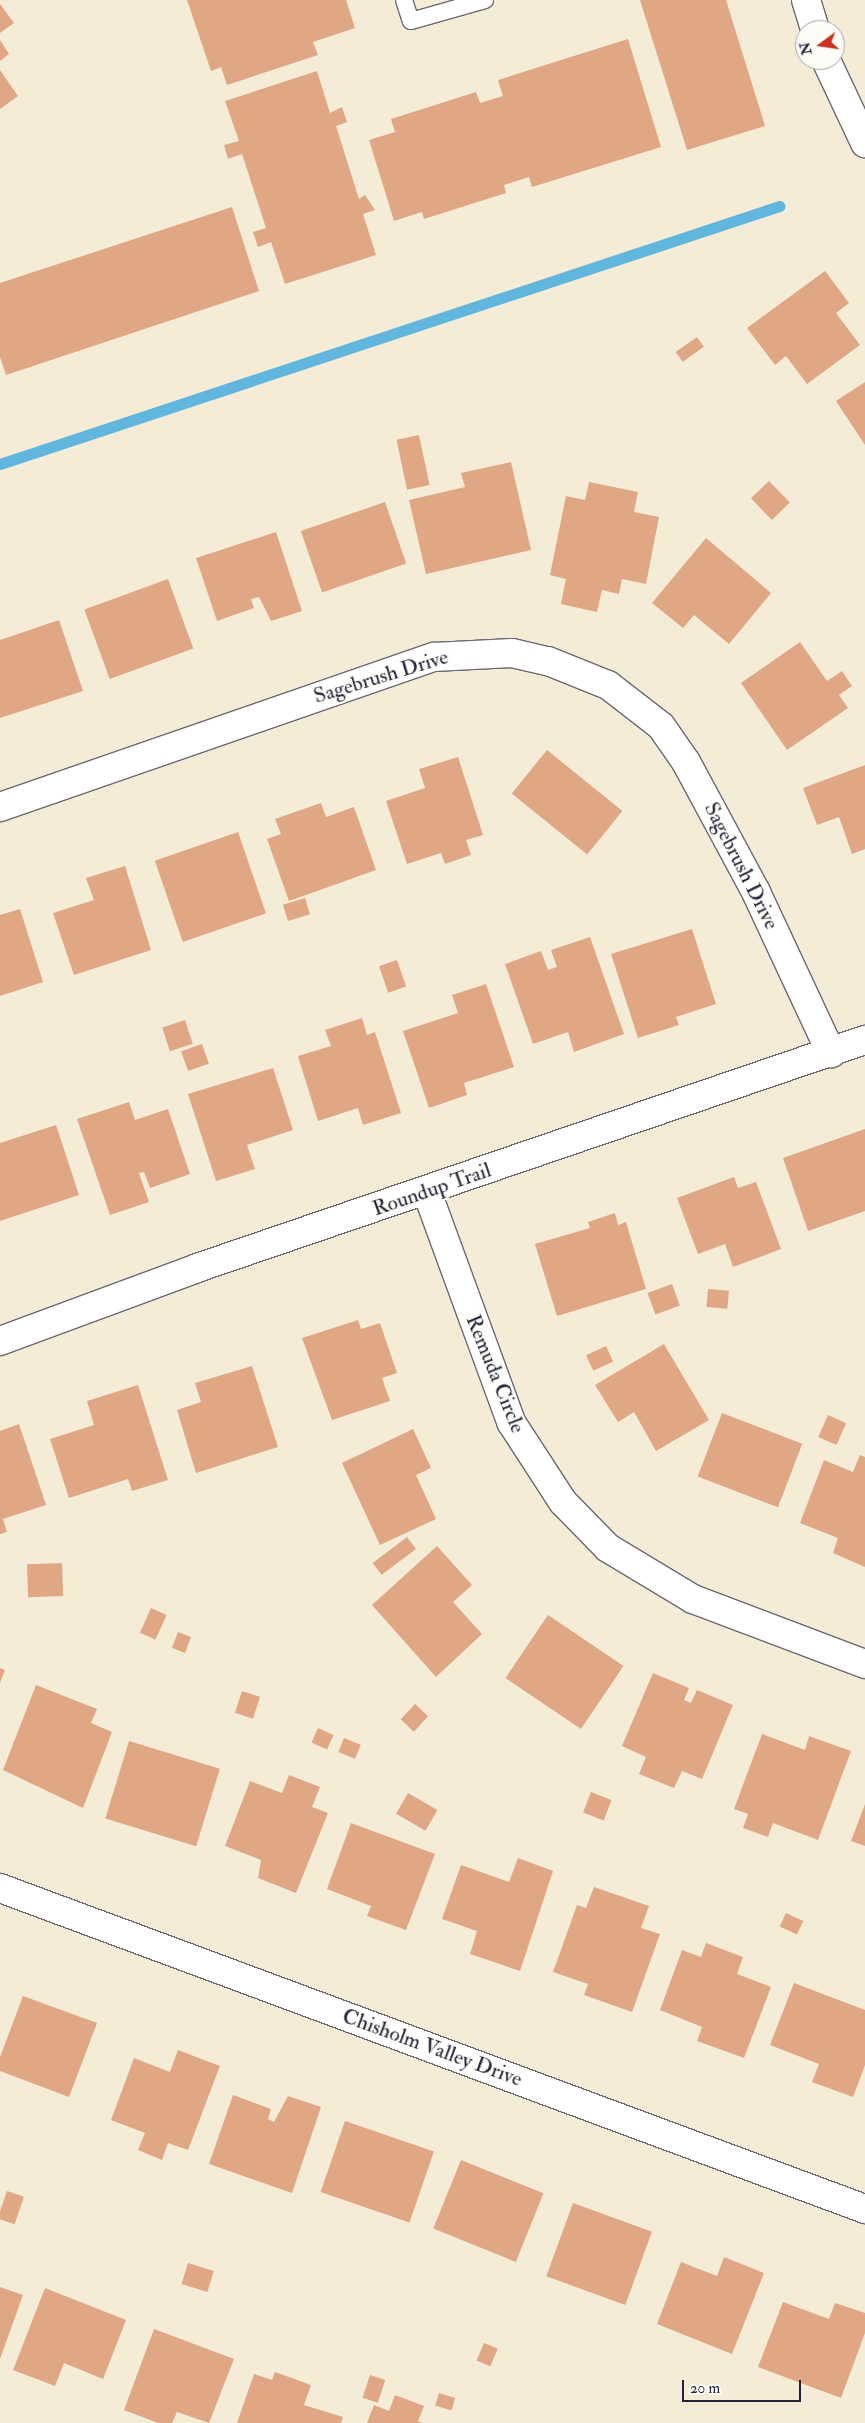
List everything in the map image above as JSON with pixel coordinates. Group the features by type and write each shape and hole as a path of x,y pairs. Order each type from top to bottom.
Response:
{"street":[{"path":"806,0 812,20"},
{"path":"831,70 865,143"},
{"name":"Sagebrush Drive","path":"0,807 434,657 512,653 548,661 608,685 661,726 686,762 756,892 831,1053"},
{"name":"Roundup Trail","path":"0,1341 196,1268 427,1192 865,1040"},
{"name":"Remuda Circle","path":"427,1192 511,1422 563,1502 608,1548 693,1599 865,1664"},
{"name":"Chisholm Valley Drive","path":"0,1888 865,2209"}],"lane":[{"path":"404,0 411,21 485,0"}],"building":[{"path":"187,0 346,0 355,28 313,42 318,55 227,85 221,67 211,71"},
{"path":"640,0 726,0 765,126 687,150"},
{"path":"0,4 14,23 0,33"},
{"path":"628,39 661,147 532,187 529,177 504,185 506,193 424,219 422,212 394,221 369,140 395,132 391,119 476,92 480,103 503,96 498,80"},
{"path":"0,40 9,54 0,61"},
{"path":"0,70 18,96 0,109"},
{"path":"317,71 330,113 342,107 347,122 336,126 359,199 365,195 375,210 363,214 376,255 285,284 271,242 258,247 253,232 266,228 242,154 228,159 224,145 239,141 225,101"},
{"path":"232,207 259,291 6,375 0,357 0,283"},
{"path":"825,271 849,303 836,313 860,345 807,384 786,356 775,365 747,328"},
{"path":"697,337 704,347 683,362 676,352"},
{"path":"865,382 865,445 836,401"},
{"path":"419,435 430,485 407,490 397,440"},
{"path":"511,462 531,550 426,574 409,500 465,487 461,473"},
{"path":"769,481 790,503 772,520 751,498"},
{"path":"589,482 638,492 634,512 659,517 646,584 622,579 619,594 602,590 597,612 561,604 566,579 550,575 566,496 585,500"},
{"path":"385,502 406,563 322,592 301,531"},
{"path":"276,532 302,611 271,621 259,597 251,599 254,608 217,621 196,558"},
{"path":"706,538 771,593 729,644 694,615 683,628 652,603"},
{"path":"168,579 193,649 110,679 84,609"},
{"path":"59,620 83,691 0,718 0,640"},
{"path":"800,642 827,681 842,671 852,686 839,695 848,708 787,750 741,683"},
{"path":"547,750 622,811 587,855 512,794"},
{"path":"458,757 483,835 466,840 471,855 445,864 441,853 407,864 386,801 425,788 419,769"},
{"path":"865,765 865,849 852,854 839,817 817,825 803,788"},
{"path":"321,803 326,817 354,807 376,870 289,901 267,839 281,834 275,819"},
{"path":"238,832 266,913 183,942 155,861"},
{"path":"125,866 151,950 74,975 53,913 94,900 86,878"},
{"path":"305,898 310,914 288,921 283,905"},
{"path":"20,909 43,982 0,996 0,915"},
{"path":"692,929 716,1004 676,1017 679,1025 638,1038 611,954"},
{"path":"590,937 624,1034 574,1052 568,1032 533,1044 505,964 541,951 548,970 557,967 551,950"},
{"path":"397,960 406,986 388,993 379,966"},
{"path":"486,984 514,1067 464,1083 467,1095 429,1108 403,1031 458,1013 452,995"},
{"path":"362,1018 367,1035 375,1032 401,1113 363,1125 358,1108 318,1121 298,1056 331,1046 325,1030"},
{"path":"185,1020 193,1044 170,1051 162,1027"},
{"path":"202,1044 209,1064 188,1071 181,1051"},
{"path":"273,1068 293,1130 247,1145 255,1169 216,1181 188,1094"},
{"path":"129,1102 135,1120 168,1109 190,1174 150,1188 144,1172 139,1173 149,1202 110,1215 77,1119"},
{"path":"56,1125 79,1195 0,1221 0,1143"},
{"path":"865,1129 865,1211 808,1231 783,1158"},
{"path":"734,1177 738,1188 756,1182 781,1249 733,1267 725,1244 698,1254 677,1198"},
{"path":"615,1213 618,1225 626,1222 646,1289 557,1316 535,1244 590,1228 588,1222"},
{"path":"672,1284 680,1306 655,1315 648,1293"},
{"path":"708,1289 729,1291 727,1309 706,1307"},
{"path":"358,1320 361,1329 380,1323 397,1373 382,1378 390,1401 332,1420 302,1338"},
{"path":"664,1344 709,1420 656,1451 634,1412 618,1422 595,1385"},
{"path":"606,1346 613,1361 593,1371 586,1355"},
{"path":"252,1366 278,1447 196,1473 177,1410 201,1402 195,1383"},
{"path":"138,1385 168,1480 132,1491 128,1479 69,1498 50,1439 94,1425 87,1401"},
{"path":"722,1413 802,1444 778,1507 698,1476"},
{"path":"828,1415 846,1423 837,1445 818,1437"},
{"path":"19,1424 46,1505 3,1519 7,1532 0,1534 0,1431"},
{"path":"413,1429 431,1468 416,1475 436,1519 380,1545 342,1463"},
{"path":"860,1455 865,1457 865,1567 833,1553 838,1538 800,1523 824,1460 853,1472"},
{"path":"407,1537 416,1549 382,1575 373,1563"},
{"path":"437,1546 472,1585 453,1602 482,1634 436,1677 372,1605"},
{"path":"62,1563 63,1596 28,1597 27,1564"},
{"path":"151,1608 167,1615 156,1640 140,1633"},
{"path":"548,1615 623,1666 581,1729 506,1678"},
{"path":"178,1632 191,1637 185,1653 172,1648"},
{"path":"0,1668 5,1670 0,1683"},
{"path":"653,1673 689,1688 684,1700 691,1703 697,1690 733,1705 702,1779 682,1771 674,1788 639,1774 646,1757 622,1746"},
{"path":"36,1685 97,1709 91,1723 112,1732 83,1808 3,1770"},
{"path":"242,1691 260,1697 253,1719 235,1713"},
{"path":"415,1704 428,1716 414,1732 401,1719"},
{"path":"318,1728 334,1735 327,1750 311,1743"},
{"path":"762,1734 805,1750 809,1736 851,1751 818,1840 773,1823 768,1837 743,1828 748,1814 734,1809"},
{"path":"344,1738 361,1745 355,1759 338,1752"},
{"path":"129,1741 220,1769 196,1846 105,1818"},
{"path":"289,1775 320,1787 312,1807 328,1813 296,1893 258,1878 261,1860 225,1846 250,1781 282,1793"},
{"path":"591,1792 612,1800 604,1820 583,1813"},
{"path":"408,1793 437,1810 425,1831 396,1814"},
{"path":"865,1804 865,1846 851,1841"},
{"path":"351,1823 435,1854 406,1930 367,1916 371,1906 327,1889"},
{"path":"518,1858 553,1871 520,1971 470,1954 477,1931 442,1919 461,1865 509,1882"},
{"path":"594,1887 649,1906 641,1928 660,1934 632,2012 584,1995 588,1984 553,1972 577,1905 586,1908"},
{"path":"786,1913 803,1921 797,1935 780,1927"},
{"path":"706,1943 743,1957 737,1974 771,1987 744,2058 697,2041 702,2027 660,2010 682,1950 701,1957"},
{"path":"794,1983 865,2010 865,2065 853,2097 812,2082 819,2064 770,2045"},
{"path":"23,1996 97,2023 69,2097 0,2071 0,2057"},
{"path":"178,2050 220,2066 188,2150 168,2143 162,2160 138,2150 145,2133 111,2120 134,2058 170,2072"},
{"path":"233,2095 271,2109 268,2119 274,2122 288,2096 321,2107 292,2193 209,2164"},
{"path":"345,2121 434,2152 409,2223 321,2192"},
{"path":"461,2160 544,2193 516,2262 433,2229"},
{"path":"7,2191 24,2197 15,2224 0,2219 0,2211"},
{"path":"573,2203 652,2232 625,2305 546,2276"},
{"path":"724,2257 764,2273 732,2354 657,2324 681,2262 717,2276"},
{"path":"188,2263 214,2271 207,2292 182,2284"},
{"path":"0,2287 23,2295 0,2359"},
{"path":"45,2288 126,2320 103,2379 64,2363 55,2386 13,2370"},
{"path":"783,2302 829,2319 835,2303 865,2313 865,2333 841,2398 758,2367"},
{"path":"154,2329 234,2359 209,2423 177,2412 172,2423 158,2423 124,2410"},
{"path":"484,2343 498,2349 490,2366 477,2360"},
{"path":"275,2372 311,2385 304,2405 343,2417 341,2423 237,2423 254,2374 272,2380"},
{"path":"370,2375 385,2380 378,2403 363,2398"},
{"path":"439,2393 455,2398 451,2410 435,2405"},
{"path":"395,2395 424,2406 418,2421 422,2423 367,2423 374,2405 389,2411"}],"waterway":[{"path":"0,464 779,206"}]}
